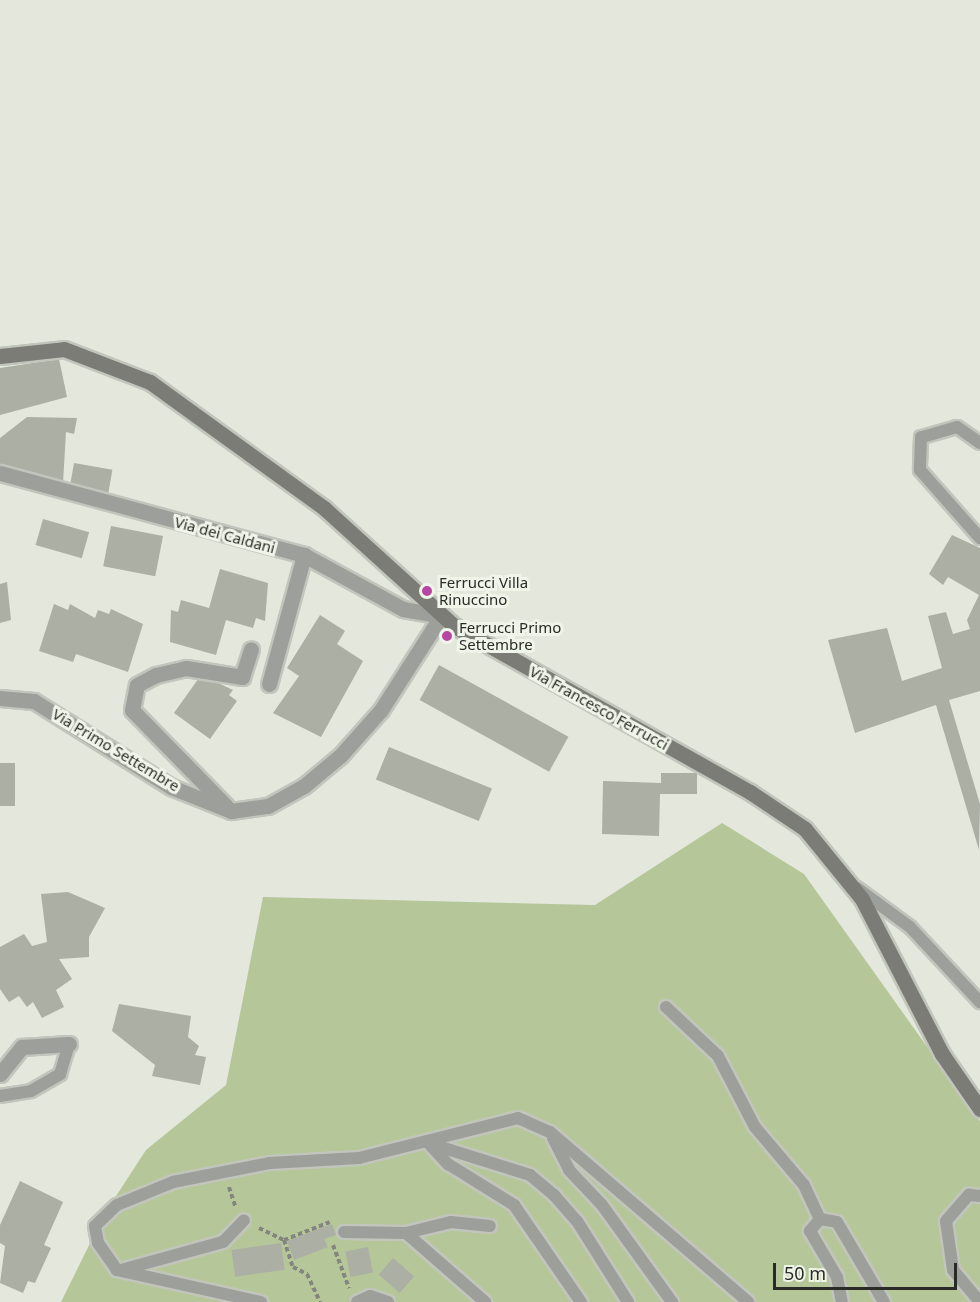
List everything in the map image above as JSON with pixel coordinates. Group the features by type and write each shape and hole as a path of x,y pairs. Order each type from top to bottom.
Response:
{"main road":[{"name":"Via Francesco Ferrucci","path":"0,356 64,349 150,382 324,508 441,616 780,810 824,847 851,884 942,1054 980,1109"}],"street":[{"name":"Via dei Caldani","path":"0,473 304,555 403,609 441,616"},
{"path":"269,684 304,555"},
{"name":"Via Primo Settembre","path":"0,698 34,701 171,787 231,811 268,806 304,786 341,755 381,710 441,616"},
{"name":"Via Primo Settembre","path":"231,811 132,710 137,685 156,675 186,668 242,677 251,649"},
{"path":"0,1074 22,1047 69,1044"}],"lane":[{"path":"980,443 957,427 921,437 920,470 980,538"},
{"path":"851,884 909,927 980,1002"},
{"path":"666,1007 718,1056 754,1127 804,1185 820,1219"},
{"path":"0,1096 31,1091 60,1074 69,1044"},
{"path":"261,1302 120,1270 98,1243 95,1226 117,1205 173,1182 270,1163 359,1158 428,1143 518,1118 550,1132 748,1302"},
{"path":"550,1132 569,1170 602,1205 672,1302"},
{"path":"428,1143 448,1164 514,1205 581,1302"},
{"path":"428,1143 530,1175 554,1195 578,1221 628,1302"},
{"path":"980,1196 969,1195 946,1221 953,1270 980,1302"},
{"path":"820,1219 810,1231 837,1277 842,1302"},
{"path":"820,1219 837,1222 884,1302"},
{"path":"120,1270 223,1242 244,1220"},
{"path":"344,1232 406,1233 452,1221 490,1226"},
{"path":"406,1233 485,1302"},
{"path":"354,1296 370,1296 388,1302"}],"path":[{"path":"319,1225 284,1240 293,1267 307,1274 320,1302"},
{"path":"333,1246 354,1296"}],"green space":[{"path":"722,823 804,874 980,1121 980,1302 61,1302 105,1213 146,1150 226,1085 263,897 595,905"}],"building":[{"path":"59,359 67,397 0,415 0,368"},
{"path":"27,417 77,418 74,434 66,432 63,483 0,471 0,438"},
{"path":"74,463 112,470 108,493 70,487"},
{"path":"43,519 89,532 82,558 36,545"},
{"path":"111,526 163,536 155,576 103,566"},
{"path":"952,535 980,548 980,691 949,700 980,804 979,850 936,705 855,733 828,640 887,628 902,681 942,668 928,616 946,612 953,634 970,629 967,620 979,595 948,577 943,585 929,574"},
{"path":"220,569 268,583 265,621 256,618 253,628 226,620 216,655 170,642 171,610 178,612 181,600 209,608"},
{"path":"7,582 11,620 0,623 0,584"},
{"path":"54,604 68,610 70,604 95,618 98,610 109,614 111,609 143,624 128,672 76,654 73,662 39,651"},
{"path":"320,615 345,631 337,644 363,661 321,737 273,713 299,676 287,668"},
{"path":"439,665 568,737 549,772 420,700"},
{"path":"201,675 233,690 229,695 237,701 210,739 174,713"},
{"path":"389,747 492,789 479,821 376,779"},
{"path":"0,763 15,763 15,806 0,806"},
{"path":"661,773 697,773 697,794 660,794 659,836 602,834 603,781 661,783"},
{"path":"68,892 105,908 89,937 89,957 59,959 72,979 56,990 64,1007 42,1018 33,1002 27,1007 19,996 9,1002 0,989 0,947 24,934 32,946 47,942 41,894"},
{"path":"119,1004 191,1016 188,1037 199,1046 195,1055 206,1057 200,1085 152,1076 155,1065 112,1031"},
{"path":"20,1181 63,1202 44,1245 51,1248 35,1283 28,1281 23,1293 0,1283 5,1246 0,1243 0,1225"},
{"path":"332,1224 336,1235 324,1239 328,1247 294,1260 287,1241"},
{"path":"281,1243 285,1270 235,1277 231,1250"},
{"path":"368,1247 373,1273 350,1277 345,1251"},
{"path":"393,1258 414,1276 400,1293 379,1275"}],"place":[{"name":"Ferrucci Villa Rinuccino","path":"427,591"},
{"name":"Ferrucci Primo Settembre","path":"447,636"}]}
